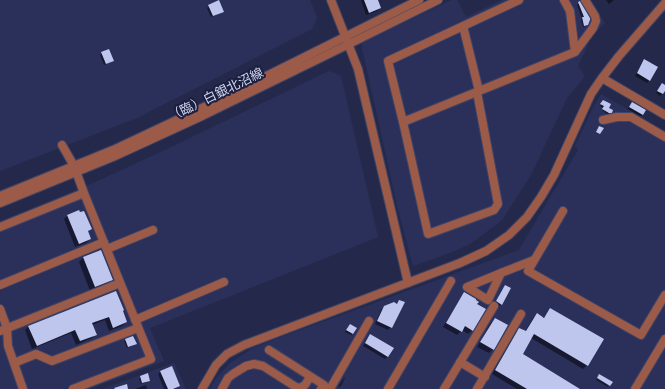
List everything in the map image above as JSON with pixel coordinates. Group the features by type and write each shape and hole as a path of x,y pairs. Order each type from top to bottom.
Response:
{"street":[{"path":"331,0 358,69 408,283"},
{"name":"（臨）白銀北沼線","path":"0,203 200,109 419,0"},
{"name":"（臨）白銀北沼線","path":"0,196 115,156 438,0"},
{"path":"463,26 478,92 498,204 494,210 428,234 388,62 463,26 519,0"},
{"path":"564,0 570,11 575,52"},
{"path":"403,122 575,52 593,28 596,21 595,16 585,0"},
{"path":"202,389 216,365 227,354 244,345 460,263 486,251 509,235 527,217 542,198 592,94 602,78 665,3"},
{"path":"602,78 665,115"},
{"path":"603,120 617,117 631,117 665,137"},
{"path":"62,145 75,169 150,359 73,389"},
{"path":"0,227 84,193"},
{"path":"563,211 528,271 641,335 665,295"},
{"path":"0,285 105,245 153,230"},
{"path":"501,274 534,260"},
{"path":"388,389 451,281"},
{"path":"14,363 36,354 52,361 136,324 224,282"},
{"path":"4,330 120,283"},
{"path":"444,389 494,306"},
{"path":"0,310 8,346 23,389"},
{"path":"477,389 521,314"},
{"path":"268,350 326,388 369,321"},
{"path":"635,389 665,339"},
{"path":"460,362 484,376"},
{"path":"222,389 228,378 233,374 246,366 254,364 263,366 300,388 305,385 310,377"}],"shaded area":[{"path":"0,0 310,0 317,18 312,29 137,118 0,171"},
{"path":"452,0 457,0 466,17 502,0 589,0 605,23 593,34 578,66 585,76 567,98 531,175 502,220 470,244 413,266 398,209 362,43"},
{"path":"329,71 341,76 378,237 150,328 164,361 89,389 0,389 0,222 89,185"},
{"path":"601,94 665,131 665,389 210,389 215,380 229,364 253,348 519,250 578,150 575,146"},
{"path":"174,363 186,389 103,389 157,369"}],"building":[{"path":"219,0 224,12 213,16 208,5"},
{"path":"364,0 378,0 381,8 369,13"},
{"path":"580,1 590,18 588,25 584,26 582,17 584,17 578,2"},
{"path":"109,49 114,61 106,64 101,52"},
{"path":"644,59 658,67 650,81 637,73"},
{"path":"662,83 665,85 665,91 663,94 657,91"},
{"path":"603,100 611,104 609,108 613,110 612,113 602,109 604,106 600,104"},
{"path":"632,102 646,110 643,115 629,107"},
{"path":"599,126 604,128 600,134 596,132"},
{"path":"79,210 80,212 84,211 92,229 88,231 91,239 79,244 67,215"},
{"path":"101,250 113,280 95,287 83,257"},
{"path":"505,285 511,288 502,305 496,301"},
{"path":"116,291 127,322 113,328 109,317 92,323 97,335 80,341 75,330 37,346 28,326"},
{"path":"464,292 476,299 479,302 477,304 486,309 473,331 465,326 462,332 446,323"},
{"path":"399,300 405,302 392,328 377,321 384,306 394,302 397,304"},
{"path":"550,308 604,339 588,366 534,334 523,354 580,389 527,389 495,370 519,328 526,331 537,313 544,318"},
{"path":"495,318 508,325 494,350 480,342"},
{"path":"350,324 357,328 353,334 346,330"},
{"path":"370,334 394,348 388,357 365,343"},
{"path":"133,336 137,344 128,347 125,339"},
{"path":"172,366 180,386 173,389 168,389 160,371"},
{"path":"148,373 150,381 142,383 140,376"},
{"path":"599,374 613,382 610,386 597,378"},
{"path":"127,384 128,389 114,388"}]}
